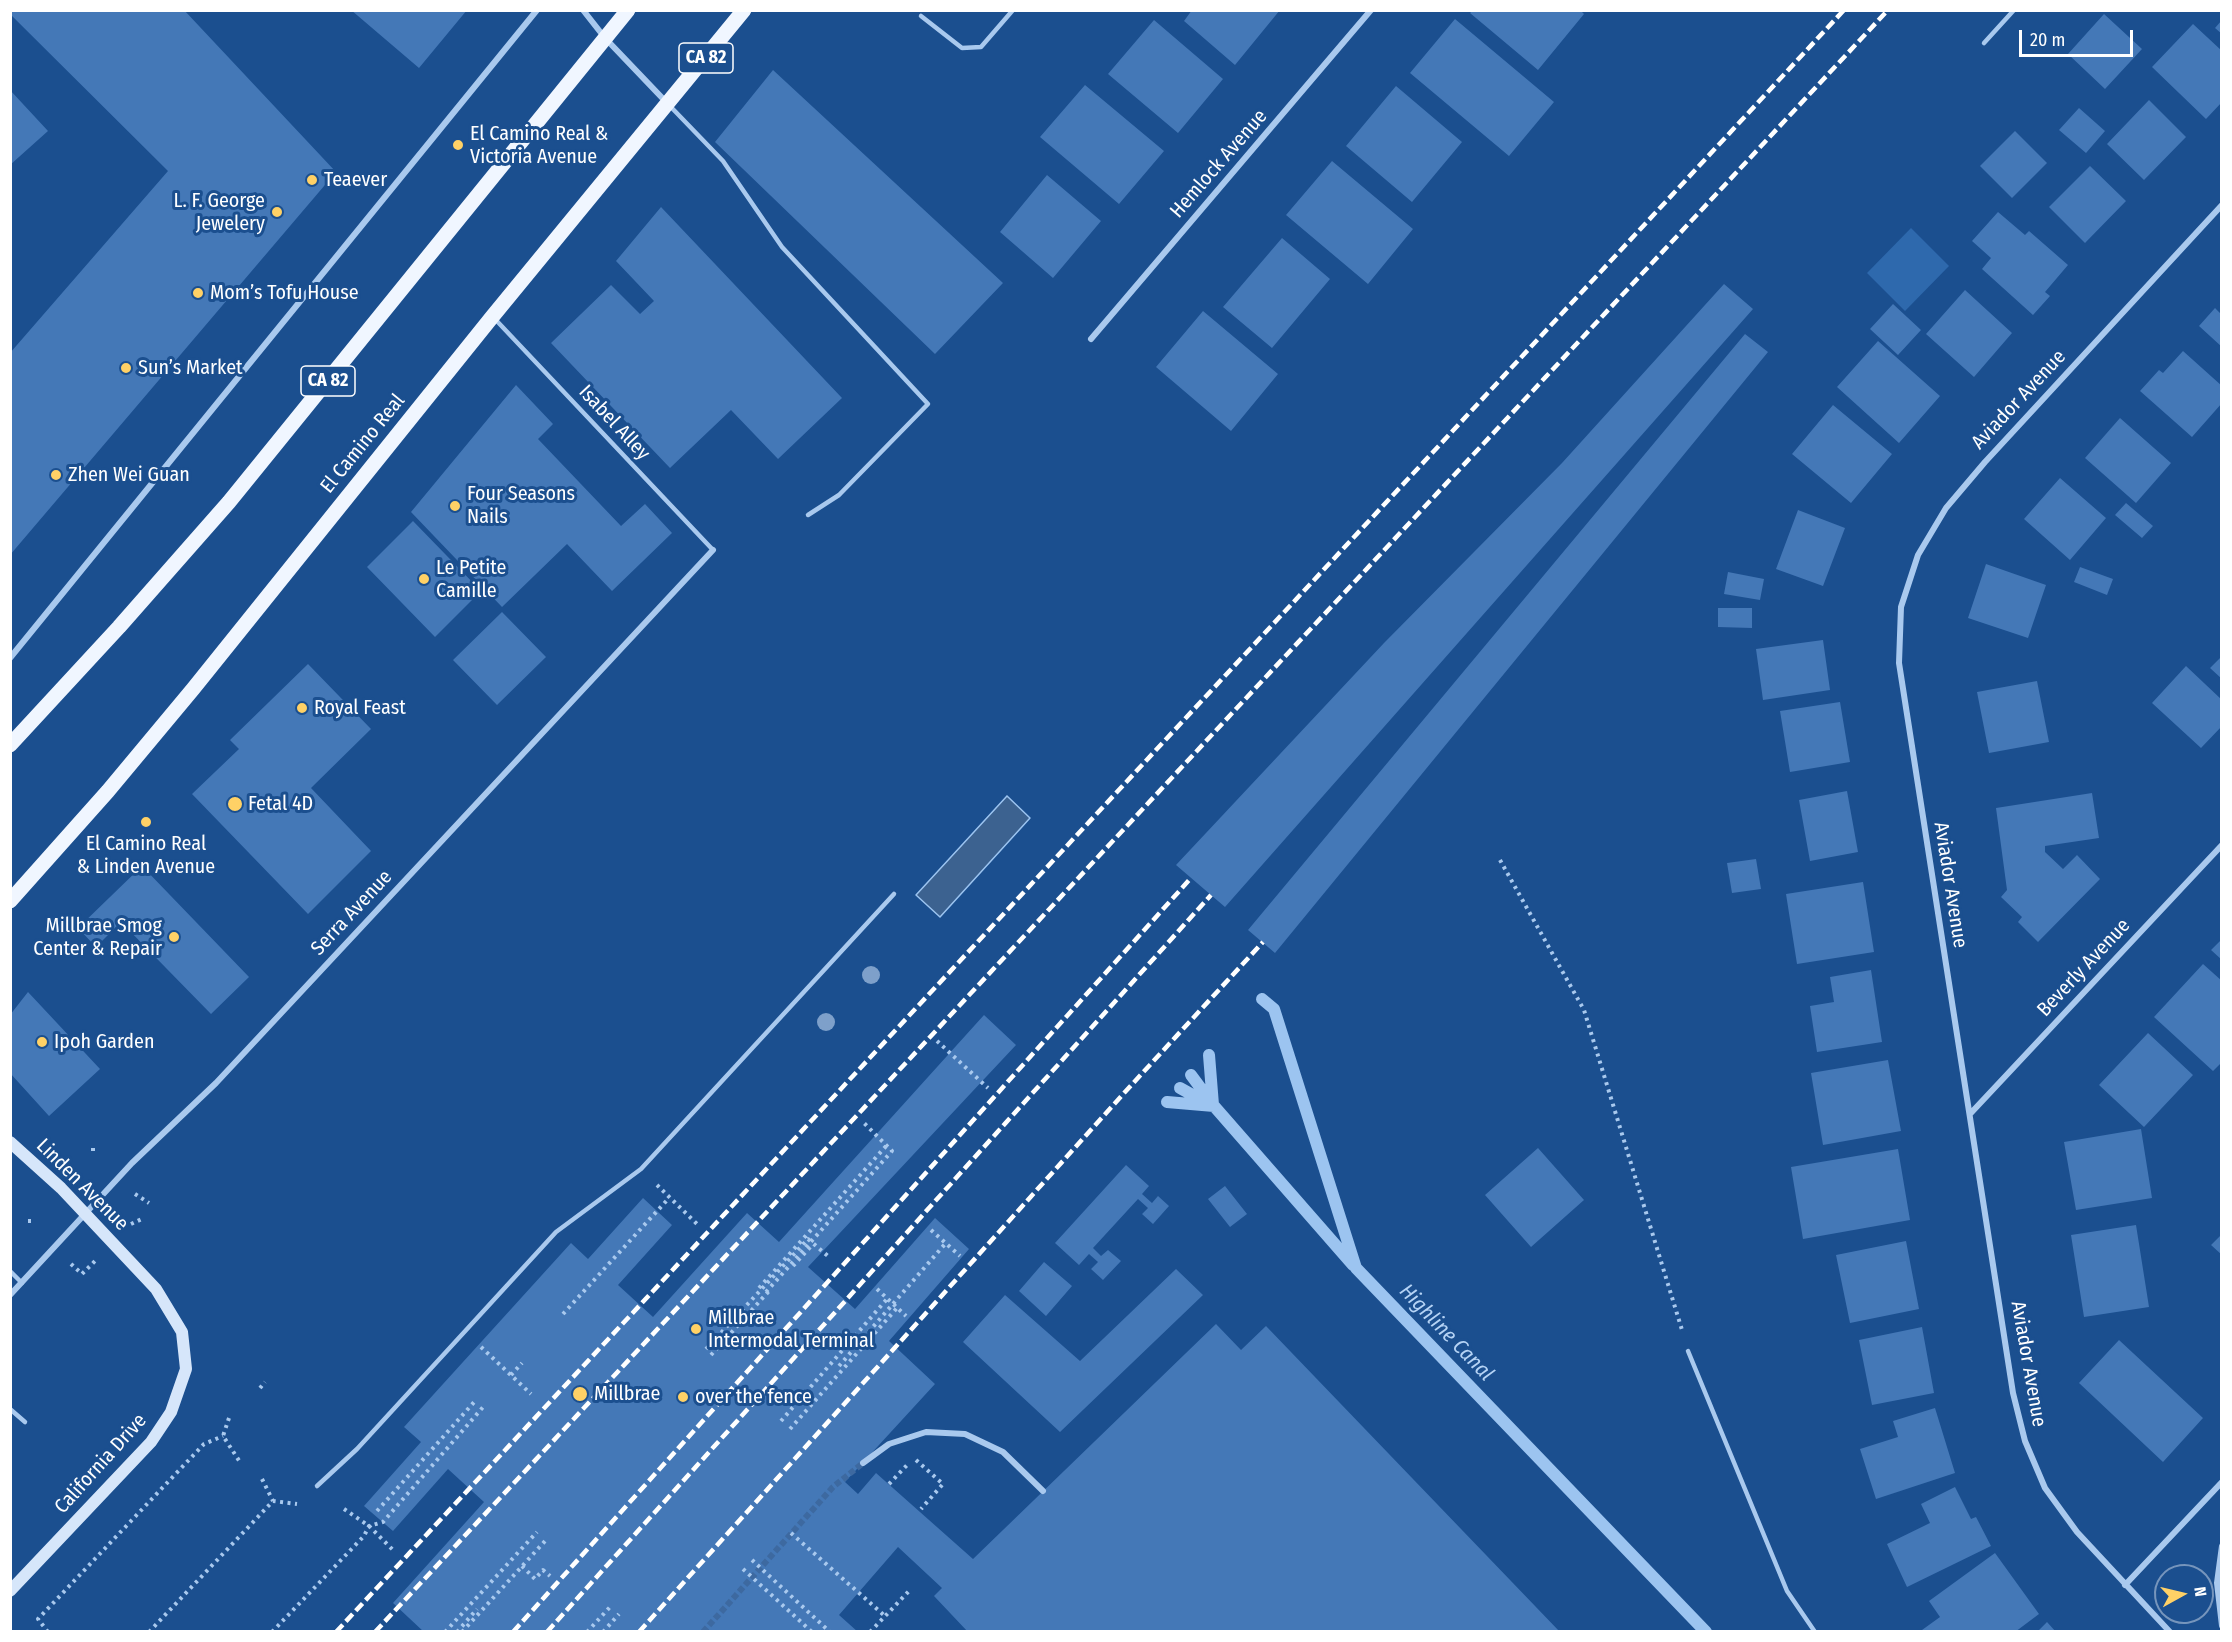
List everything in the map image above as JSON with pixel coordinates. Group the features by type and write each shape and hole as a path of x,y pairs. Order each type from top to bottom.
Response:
{"main road":[{"name":"CA 82","path":"11,744 119,627 229,502 628,10"},
{"name":"El Camino Real","path":"10,901 108,791 193,689 492,317 744,10"}],"street":[{"path":"10,658 537,10"},
{"path":"583,10 605,38 668,105"},
{"name":"Hemlock Avenue","path":"1091,339 1371,10"},
{"name":"Aviador Avenue","path":"2170,1632 2077,1532 2045,1488 2025,1441 2013,1394 1899,663 1902,607 1918,555 1946,508 1985,462 2222,205"},
{"name":"Serra Avenue","path":"10,1294 132,1163 216,1083 713,550"},
{"name":"Beverly Avenue","path":"1970,1114 2222,845"},
{"name":"Linden Avenue","path":"10,1142 86,1214 125,1255"},
{"name":"California Drive","path":"10,1592 151,1442 171,1412 186,1369 182,1332 156,1289 125,1255"},
{"path":"863,1463 889,1443 926,1432 965,1434 1004,1452 1043,1491"},
{"path":"2125,1585 2222,1482"},
{"path":"2222,1546 2217,1583 2222,1626"}],"lane":[{"path":"921,16 962,48 981,47 1013,10"},
{"path":"1984,43 2014,10"},
{"path":"668,105 723,161 782,247 928,404 839,495 808,515"},
{"name":"Isabel Alley","path":"492,317 713,550"},
{"path":"316,1486 349,1457 556,1232 641,1169 894,894"},
{"path":"10,1271 22,1283"},
{"path":"1688,1351 1788,1591 1815,1632"},
{"path":"10,1409 25,1422"}],"path":[{"path":"1500,860 1584,1010 1688,1351"},
{"path":"937,1041 988,1088"},
{"path":"766,1292 892,1151 862,1121"},
{"path":"759,1288 886,1145"},
{"path":"641,1169 697,1224"},
{"path":"135,1194 149,1203"},
{"path":"563,1314 669,1198"},
{"path":"131,1224 144,1218"},
{"path":"931,1230 960,1256"},
{"path":"706,1350 808,1239 829,1257"},
{"path":"711,1355 813,1244"},
{"path":"839,1366 945,1244"},
{"path":"71,1264 82,1274 96,1261"},
{"path":"877,1289 906,1316"},
{"path":"781,1421 887,1299"},
{"path":"790,1429 897,1308"},
{"path":"465,1332 531,1394"},
{"path":"511,1375 522,1363"},
{"path":"260,1388 265,1382"},
{"path":"377,1511 476,1400"},
{"path":"272,1632 364,1536 369,1526 383,1522 484,1406"},
{"path":"223,1436 229,1418"},
{"path":"223,1436 240,1462"},
{"path":"38,1619 204,1443 223,1436"},
{"path":"890,1484 914,1457 943,1484 921,1509"},
{"path":"262,1479 273,1501"},
{"path":"273,1501 297,1504"},
{"path":"149,1632 273,1501"},
{"path":"344,1509 369,1526 393,1550"},
{"path":"444,1632 537,1532"},
{"path":"791,1533 885,1616"},
{"path":"459,1632 546,1540"},
{"path":"752,1560 830,1632"},
{"path":"522,1566 535,1579 543,1570 550,1576"},
{"path":"743,1569 812,1632"},
{"path":"870,1632 910,1590"},
{"path":"444,1632 471,1600"},
{"path":"587,1632 611,1606"},
{"path":"459,1632 477,1609"},
{"path":"603,1632 620,1614"},
{"path":"34,1615 46,1631"}],"shaded area":[{"path":"1911,228 1949,266 1905,311 1867,273"},
{"path":"1007,796 1030,818 940,917 916,895"}],"building":[{"path":"10,10 184,10 336,172 10,555 10,353 168,171 10,14"},
{"path":"351,10 467,10 419,68"},
{"path":"1192,10 1280,10 1235,65 1184,21"},
{"path":"1473,10 1580,10 1584,14 1538,70 1470,13"},
{"path":"2104,14 2142,49 2105,89 2068,54"},
{"path":"1455,19 1554,102 1509,156 1410,73"},
{"path":"1154,20 1223,79 1178,133 1108,74"},
{"path":"2222,20 2222,34 2215,28"},
{"path":"2193,24 2222,51 2222,102 2206,119 2152,67"},
{"path":"773,70 1003,283 935,354 715,142"},
{"path":"1085,85 1164,151 1119,204 1040,137"},
{"path":"1396,86 1462,142 1412,202 1346,146"},
{"path":"10,90 48,131 10,165"},
{"path":"2149,100 2186,137 2144,180 2107,144"},
{"path":"2079,108 2105,131 2086,153 2059,130"},
{"path":"2015,131 2047,163 2012,198 1980,166"},
{"path":"1332,161 1413,229 1368,284 1286,215"},
{"path":"2090,166 2126,201 2085,243 2049,207"},
{"path":"1047,175 1101,221 1053,278 1000,232"},
{"path":"661,207 842,398 778,459 731,410 670,468 551,343 611,285 640,314 654,301 616,261"},
{"path":"1998,212 2025,235 2029,231 2068,265 2045,292 2050,296 2033,315 1982,269 1991,258 1972,241"},
{"path":"1282,238 1330,279 1272,348 1223,307"},
{"path":"1724,284 1753,309 1225,907 1176,865 1384,643 1562,463"},
{"path":"1965,290 2012,333 1974,377 1926,334"},
{"path":"1893,304 1921,330 1898,355 1870,329"},
{"path":"2215,308 2220,313 2222,312 2222,347 2199,326"},
{"path":"1203,311 1278,374 1231,431 1156,367"},
{"path":"1745,334 1768,352 1275,953 1248,930"},
{"path":"1878,341 1940,396 1899,443 1837,387"},
{"path":"2183,351 2222,386 2222,403 2192,437 2140,391 2159,370 2163,373"},
{"path":"516,385 553,424 538,439 621,526 645,504 672,533 612,591 567,544 502,607 411,512"},
{"path":"1833,405 1892,454 1851,503 1792,454"},
{"path":"2120,418 2171,463 2136,503 2085,458"},
{"path":"2060,478 2106,518 2070,560 2024,519"},
{"path":"2126,503 2153,526 2142,538 2115,515"},
{"path":"1798,510 1845,528 1823,586 1776,569"},
{"name":"Le Petite Camille","path":"413,521 481,591 435,637 367,567"},
{"path":"1986,564 2046,585 2028,638 1968,618"},
{"path":"2080,567 2113,579 2107,595 2074,582"},
{"path":"1728,572 1764,579 1760,600 1724,594"},
{"path":"1718,608 1752,608 1752,628 1718,627"},
{"path":"502,612 546,657 497,705 453,660"},
{"path":"1823,640 1830,690 1763,700 1756,649"},
{"path":"2222,656 2222,679 2210,668"},
{"path":"308,664 371,729 311,788 371,851 308,914 192,794 239,749 230,740"},
{"path":"2186,666 2222,700 2222,726 2201,748 2152,703"},
{"path":"2037,681 2049,742 1989,753 1977,692"},
{"path":"1840,702 1850,762 1790,772 1780,711"},
{"path":"1847,791 1858,852 1810,861 1799,800"},
{"path":"2092,793 2099,838 2045,846 2045,852 2063,869 2077,855 2100,879 2038,942 2018,922 2022,917 2001,897 2007,890 1996,808"},
{"path":"1756,859 1761,889 1732,893 1727,863"},
{"name":"Millbrae Smog Center & Repair","path":"142,866 249,977 211,1014 121,922 96,947 78,928"},
{"path":"1863,882 1874,952 1797,964 1786,894"},
{"path":"2222,939 2222,960 2211,950"},
{"path":"2203,964 2222,981 2222,1062 2213,1071 2154,1017"},
{"path":"1871,970 1882,1042 1817,1052 1810,1006 1834,1002 1830,977"},
{"name":"Ipoh Garden","path":"28,992 100,1069 49,1116 10,1073 10,1015"},
{"name":"Millbrae Intermodal Terminal","path":"984,1015 1016,1045 808,1267 855,1309 935,1218 969,1249 889,1341 935,1384 845,1482 858,1494 876,1473 973,1559 1216,1324 1241,1350 1266,1326 1560,1632 968,1632 934,1596 942,1588 898,1547 839,1615 858,1632 424,1632 393,1603 484,1502 448,1469 393,1531 364,1506 421,1442 404,1427 571,1243 588,1259 643,1198 672,1225 618,1285 653,1317 747,1213 779,1242"},
{"path":"2148,1033 2193,1075 2144,1127 2099,1085"},
{"path":"1888,1060 1901,1131 1823,1145 1811,1073"},
{"path":"2141,1129 2152,1198 2076,1210 2064,1142"},
{"path":"1538,1148 1584,1200 1531,1247 1485,1195"},
{"path":"1898,1149 1910,1220 1803,1239 1791,1167"},
{"path":"1126,1165 1149,1186 1142,1194 1152,1203 1158,1196 1169,1206 1153,1224 1142,1214 1148,1208 1138,1199 1093,1248 1101,1256 1108,1250 1121,1261 1103,1280 1091,1269 1098,1262 1089,1254 1079,1265 1055,1243"},
{"path":"1225,1186 1247,1214 1230,1227 1208,1199"},
{"path":"2136,1225 2149,1307 2084,1317 2071,1235"},
{"path":"2222,1234 2222,1255 2211,1245"},
{"path":"1906,1241 1919,1309 1850,1323 1836,1255"},
{"path":"1044,1262 1072,1286 1046,1316 1019,1291"},
{"path":"1176,1269 1203,1295 1060,1432 963,1342 1005,1295 1080,1361"},
{"path":"1922,1327 1934,1393 1872,1405 1859,1340"},
{"path":"2119,1340 2203,1418 2163,1462 2079,1383"},
{"path":"1935,1408 1955,1473 1876,1499 1860,1449 1898,1437 1893,1421"},
{"path":"1955,1487 1971,1519 1976,1517 1991,1546 1907,1587 1887,1544 1930,1523 1921,1504"},
{"path":"1995,1553 2039,1614 2015,1632 1923,1632 1922,1630 1940,1617 1929,1601"},
{"path":"2047,1622 2056,1632 2037,1632"}],"waterway":[{"name":"Highline Canal","path":"1262,999 1274,1009 1356,1268 1706,1632"},
{"path":"1209,1055 1213,1105"},
{"path":"1191,1075 1214,1106 1353,1265"},
{"path":"1180,1088 1207,1103"},
{"path":"1167,1102 1214,1106"}],"tunnel":[{"path":"703,1632 833,1487 863,1463"}],"railway":[{"path":"336,1632 1844,10"},
{"path":"375,1632 1888,10"},
{"path":"513,1632 1191,878"},
{"path":"547,1632 1211,895"},
{"path":"639,1632 1263,942"}],"place":[{"name":"El Camino Real & Victoria Avenue","path":"458,145"},
{"name":"Teaever","path":"312,180"},
{"name":"L. F. George Jewelery","path":"277,212"},
{"name":"Mom’s Tofu House","path":"198,293"},
{"name":"Sun’s Market","path":"126,368"},
{"name":"Zhen Wei Guan","path":"56,475"},
{"name":"Four Seasons Nails","path":"455,506"},
{"name":"Le Petite Camille","path":"424,579"},
{"name":"Royal Feast","path":"302,708"},
{"name":"Fetal 4D","path":"235,804"},
{"name":"El Camino Real & Linden Avenue","path":"146,822"},
{"name":"Millbrae Smog Center & Repair","path":"174,937"},
{"name":"Ipoh Garden","path":"42,1042"},
{"name":"Millbrae Intermodal Terminal","path":"696,1329"},
{"name":"Millbrae","path":"580,1394"},
{"name":"over the fence","path":"683,1397"}]}
